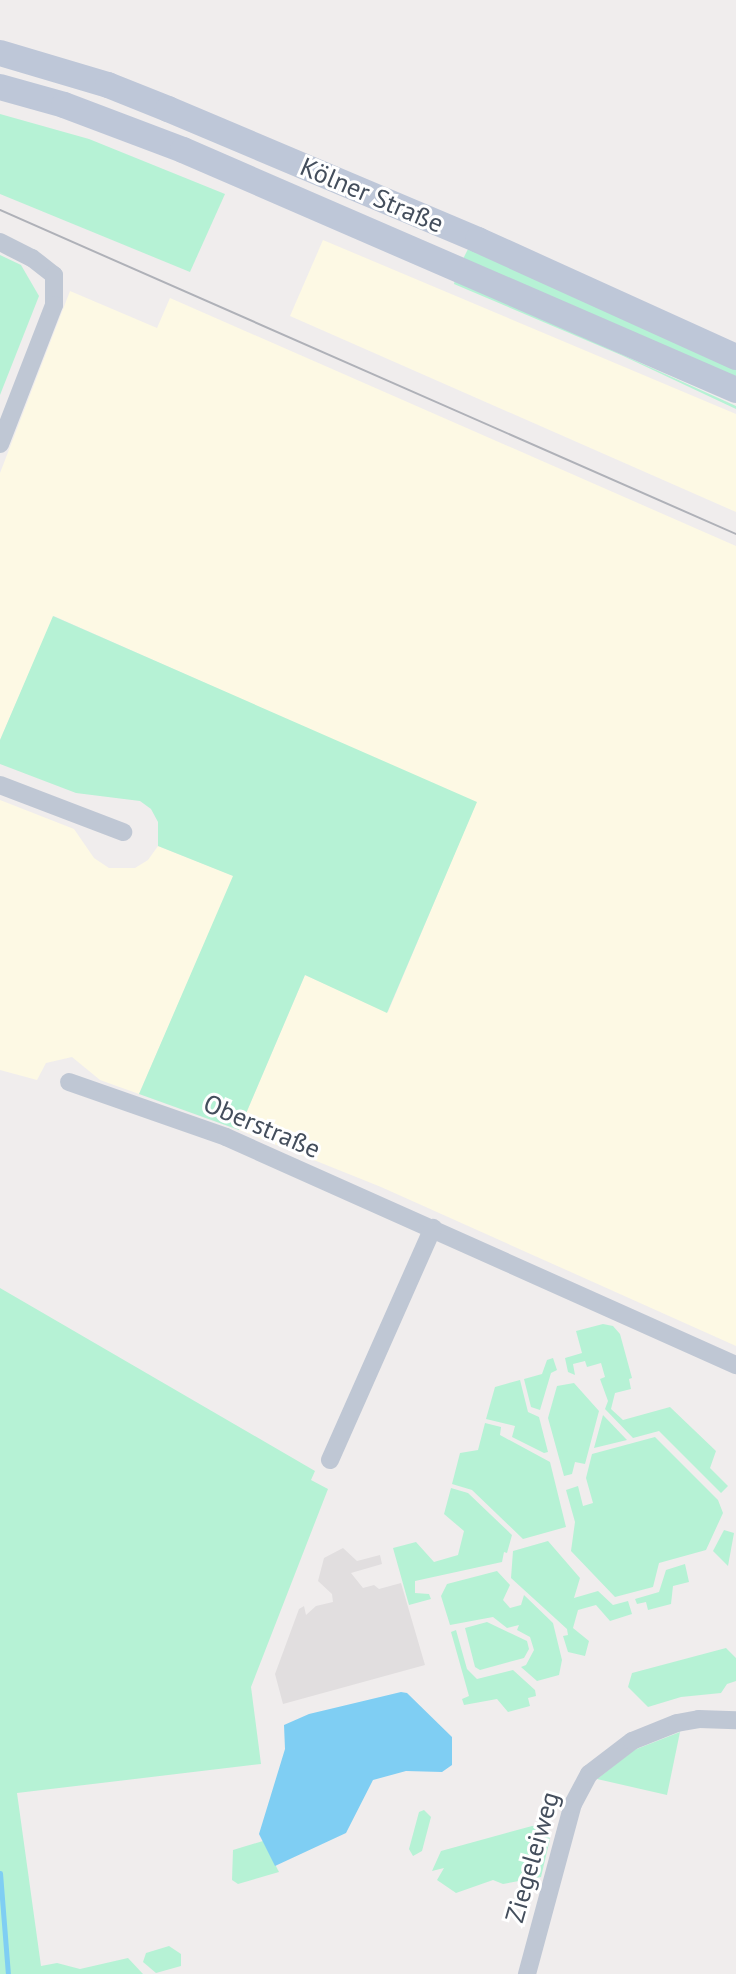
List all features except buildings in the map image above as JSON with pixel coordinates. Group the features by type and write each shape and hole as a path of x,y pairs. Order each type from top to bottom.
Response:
{"main road":[{"name":"Kölner Straße","path":"0,53 108,85 168,109 478,240 736,357"},
{"name":"Kölner Straße","path":"0,87 64,105 183,150 736,390"}],"street":[{"path":"0,242 32,258 54,275 54,305 0,444"},
{"path":"0,785 123,832"},
{"name":"Oberstraße","path":"69,1082 222,1135 736,1365"},
{"path":"330,1460 433,1228"},
{"name":"Ziegeleiweg","path":"527,1974 573,1804 589,1774 632,1741 677,1723 699,1719 736,1720"}],"shaded area":[{"path":"323,240 736,414 736,512 290,316"},
{"path":"70,291 157,328 170,298 736,546 736,1346 381,1187 239,1130 305,975 388,1012 476,803 54,616 0,740 0,473"},
{"path":"0,800 74,829 94,858 109,868 135,868 148,860 158,846 234,876 139,1094 100,1080 72,1057 46,1063 37,1080 0,1070"},
{"path":"343,1548 357,1561 380,1555 382,1564 351,1573 363,1588 374,1585 379,1589 401,1583 425,1665 283,1704 275,1674 299,1609 304,1606 306,1615 316,1606 333,1602 332,1594 318,1581 324,1558"}],"green space":[{"path":"0,114 89,139 225,194 190,272 0,194"},
{"path":"468,249 736,368 736,377 462,261"},
{"path":"0,255 21,265 39,296 0,395"},
{"path":"455,279 736,406 736,409 621,355 454,284"},
{"path":"53,616 477,802 387,1013 305,975 239,1130 139,1094 233,876 158,846 158,822 151,809 140,801 76,793 0,764 0,740"},
{"path":"0,1288 315,1471 311,1480 328,1489 251,1687 261,1764 17,1793 41,1966 57,1963 80,1969 128,1958 143,1974 0,1974"},
{"path":"603,1324 613,1326 620,1334 632,1378 629,1379 631,1389 615,1393 611,1409 623,1420 670,1407 716,1451 710,1468 728,1486 721,1493 659,1431 633,1438 605,1409 608,1401 600,1379 605,1377 601,1363 587,1367 585,1361 573,1364 575,1375 568,1372 565,1358 582,1353 576,1331"},
{"path":"553,1358 557,1370 551,1373 540,1410 531,1407 524,1379 542,1374 547,1360"},
{"path":"520,1380 528,1412 539,1417 548,1452 544,1453 512,1437 515,1426 486,1419 495,1387"},
{"path":"574,1383 599,1411 585,1464 575,1462 572,1474 564,1476 548,1418 557,1386"},
{"path":"603,1415 627,1440 594,1448"},
{"path":"485,1423 501,1427 500,1435 550,1462 566,1527 523,1539 472,1490 452,1484 460,1453 478,1450"},
{"path":"655,1437 718,1500 723,1513 706,1550 659,1563 653,1587 615,1597 571,1551 575,1522 566,1490 578,1486 583,1506 593,1503 586,1478 592,1454"},
{"path":"451,1488 468,1493 512,1535 507,1553 504,1552 502,1562 415,1581 415,1593 429,1594 431,1599 409,1605 393,1548 416,1542 434,1562 458,1555 464,1531 444,1514"},
{"path":"724,1530 734,1533 728,1566 713,1551"},
{"path":"548,1541 580,1578 574,1598 598,1591 613,1605 628,1601 632,1614 610,1621 596,1605 578,1610 573,1628 589,1641 585,1656 568,1652 563,1636 568,1635 567,1629 511,1578 513,1551"},
{"path":"685,1564 689,1582 673,1586 671,1604 648,1610 646,1602 637,1604 635,1599 659,1592 666,1570"},
{"path":"497,1571 510,1585 503,1600 510,1608 521,1605 524,1595 553,1623 562,1660 559,1675 537,1681 521,1667 526,1665 534,1650 530,1637 517,1630 519,1625 507,1628 493,1617 450,1625 441,1596 447,1584"},
{"path":"487,1622 527,1641 529,1649 524,1658 480,1670 475,1667 465,1628"},
{"path":"456,1630 467,1669 477,1679 513,1670 535,1690 536,1696 528,1698 530,1706 508,1712 497,1699 464,1705 462,1699 469,1696 451,1632"},
{"path":"726,1648 736,1658 736,1681 727,1684 721,1693 681,1697 648,1707 628,1687 632,1673"},
{"path":"680,1732 667,1795 597,1779 634,1750"},
{"path":"424,1810 431,1817 422,1851 413,1856 409,1849 419,1812"},
{"path":"532,1826 544,1827 550,1839 541,1877 503,1884 493,1880 456,1893 437,1880 444,1868 432,1871 441,1851"},
{"path":"263,1841 279,1872 238,1884 232,1880 233,1850"},
{"path":"169,1946 181,1954 181,1966 156,1973 143,1962 146,1953"}],"water":[{"path":"407,1693 452,1737 452,1765 442,1772 406,1771 373,1780 346,1833 275,1866 259,1834 285,1749 284,1725 309,1714"}],"waterway":[{"path":"0,1873 8,1974"}],"tram line":[{"path":"0,210 736,534"}]}
